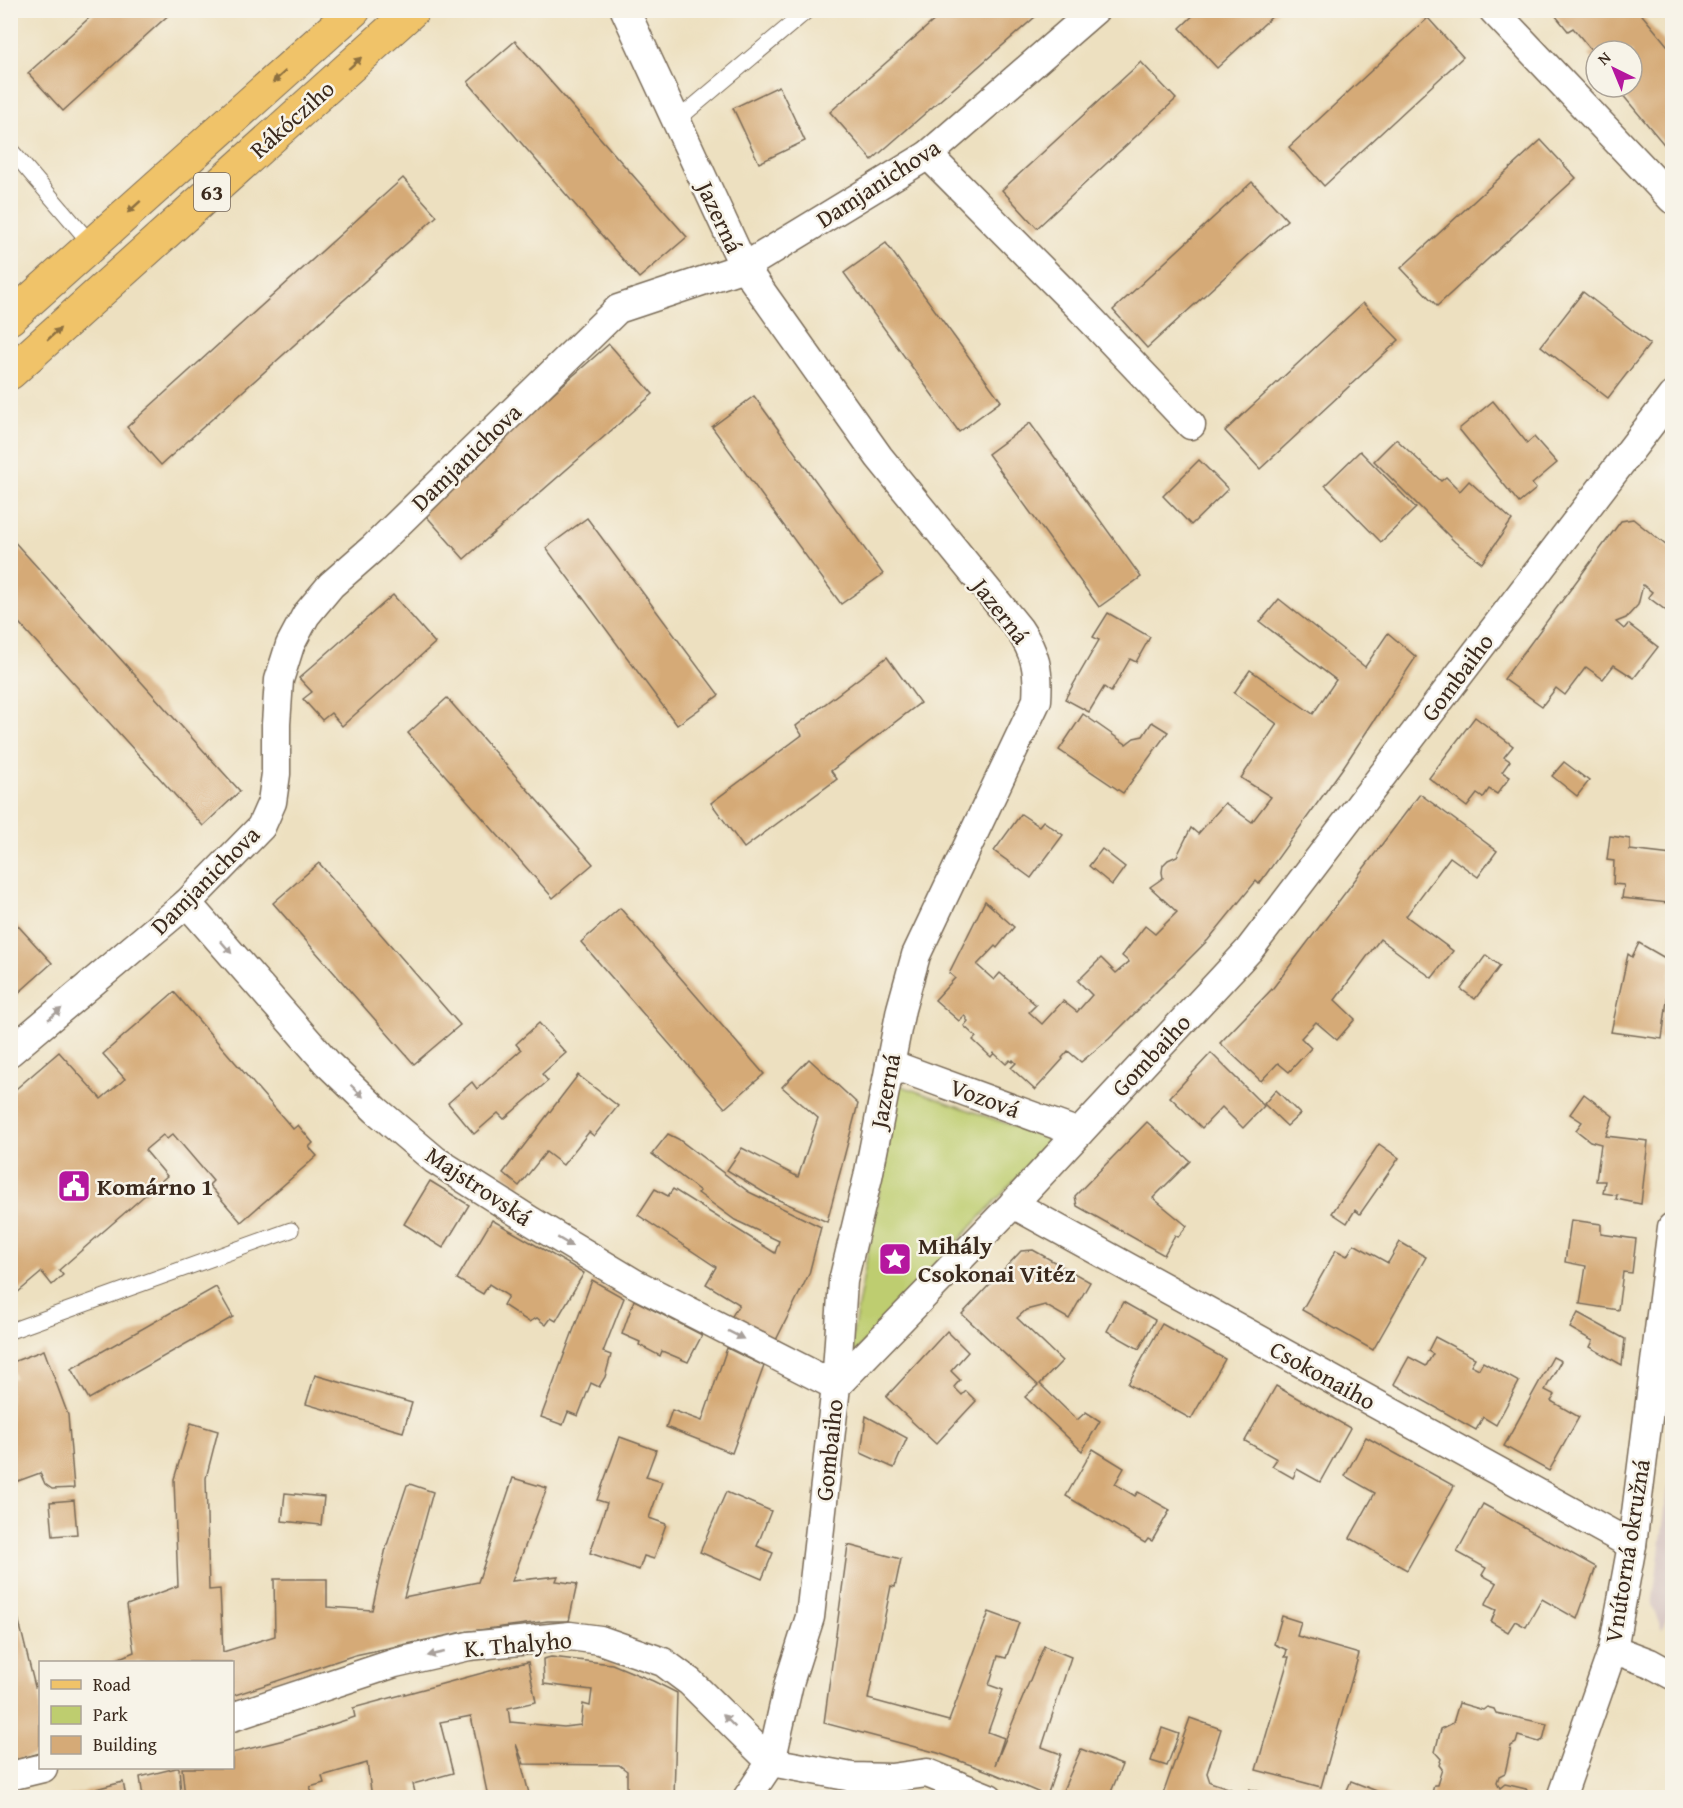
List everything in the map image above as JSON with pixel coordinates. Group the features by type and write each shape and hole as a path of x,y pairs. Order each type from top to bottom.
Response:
{"main road":[{"name":"Rákócziho","path":"10,318 354,10"},
{"name":"Rákócziho","path":"10,373 413,10"}],"street":[{"name":"Jazerná","path":"625,10 744,267 879,457 1019,629 1029,644 1036,664 1037,700 916,955 901,1009 868,1177 843,1281 836,1386"},
{"name":"Damjanichova","path":"10,1052 187,903 261,826 272,802 276,774 279,680 290,645 306,615 330,585 372,549 618,309 744,267 928,155 1095,10"},
{"path":"1493,10 1672,199"},
{"path":"928,155 1080,308 1191,425"},
{"name":"Gombaiho","path":"771,1762 789,1683 810,1617 836,1386 1013,1204 1249,950 1672,396"},
{"name":"Majstrovská","path":"187,903 328,1064 376,1110 435,1160 634,1283 836,1386"},
{"name":"Vozová","path":"890,1064 1079,1133"},
{"name":"Csokonaiho","path":"1013,1204 1632,1545"},
{"name":"Vnútorná okružná","path":"1561,1797 1612,1649 1632,1545 1672,1227"},
{"name":"K. Thalyho","path":"234,1716 406,1661 469,1646 570,1636 600,1640 663,1662 690,1682 771,1762"},
{"path":"1612,1649 1672,1675"},
{"path":"747,1797 771,1762 852,1777 892,1788 927,1773 989,1797"},
{"path":"10,1776 39,1768"}],"lane":[{"path":"676,121 808,10"},
{"path":"10,149 92,245"},
{"path":"10,1331 291,1230"}],"shaded area":[{"path":"1672,1457 1672,1600 1662,1630 1652,1606"}],"green space":[{"path":"899,1085 1052,1140 848,1360"}],"building":[{"path":"98,10 174,10 63,111 28,73"},
{"path":"946,10 1043,10 872,160 830,112"},
{"path":"1199,10 1279,10 1217,68 1180,28"},
{"path":"1551,10 1638,10 1672,51 1672,154 1626,99 1644,99 1644,39 1584,39 1584,41 1573,28 1568,31"},
{"path":"1428,18 1463,57 1324,186 1289,147"},
{"path":"515,41 687,237 639,278 468,82"},
{"path":"1141,62 1176,99 1037,228 1002,190"},
{"path":"779,86 805,141 759,163 733,108"},
{"path":"1541,140 1576,178 1437,306 1401,268"},
{"path":"403,178 437,216 161,465 127,427"},
{"path":"1252,182 1287,220 1147,348 1113,310"},
{"path":"886,243 1001,401 959,432 844,273"},
{"path":"1583,292 1650,344 1608,398 1541,346"},
{"path":"1363,303 1399,340 1260,469 1225,431"},
{"path":"609,344 653,394 464,559 421,510"},
{"path":"754,396 883,574 841,604 712,427"},
{"path":"1493,401 1527,443 1534,437 1557,463 1532,484 1536,489 1519,503 1459,429"},
{"path":"1030,423 1141,577 1099,607 988,454"},
{"path":"1396,439 1441,481 1446,477 1460,491 1469,481 1512,520 1482,563 1455,542 1374,461"},
{"path":"1360,451 1416,508 1381,542 1325,485"},
{"path":"1199,460 1228,489 1191,525 1163,496"},
{"path":"587,518 719,695 677,725 546,548"},
{"path":"1633,519 1672,550 1672,615 1648,597 1652,592 1643,585 1638,605 1626,618 1616,622 1624,629 1628,624 1658,647 1634,678 1614,665 1603,679 1586,667 1565,695 1556,688 1542,706 1504,679 1621,521"},
{"path":"10,537 240,791 203,826 10,613"},
{"path":"393,595 435,643 342,726 331,713 322,720 303,699 312,692 299,678"},
{"path":"1279,599 1365,667 1388,633 1416,657 1342,769 1259,884 1256,881 1208,940 1109,1039 1081,1062 1068,1051 1035,1090 1011,1068 1016,1063 1013,1060 1006,1064 994,1053 991,1057 973,1040 976,1037 964,1026 968,1021 967,1018 964,1016 959,1021 935,1000 955,978 949,973 985,901 1014,927 997,948 995,946 977,965 994,980 1000,973 1036,1005 1029,1012 1042,1024 1063,1001 1077,1012 1092,995 1078,981 1101,958 1116,973 1129,962 1122,956 1145,926 1155,934 1177,912 1150,887 1163,878 1163,865 1177,856 1191,828 1198,834 1225,803 1252,822 1271,797 1241,778 1277,724 1234,693 1250,670 1313,714 1336,680 1260,622"},
{"path":"1108,613 1150,637 1136,662 1130,659 1111,692 1104,687 1089,712 1065,699 1099,640 1093,637"},
{"path":"887,657 920,703 831,771 837,779 744,848 711,803 802,735 796,726"},
{"path":"447,698 593,864 553,898 408,733"},
{"path":"1083,714 1126,744 1134,738 1143,736 1152,722 1168,732 1123,793 1059,750"},
{"path":"1475,717 1513,746 1504,757 1510,761 1502,772 1510,777 1497,794 1489,789 1483,798 1477,794 1467,807 1429,778"},
{"path":"1564,762 1589,781 1577,796 1552,776"},
{"path":"1420,794 1497,851 1478,877 1450,857 1406,916 1453,951 1432,978 1380,939 1335,1000 1355,1019 1337,1040 1316,1022 1301,1038 1311,1048 1289,1072 1278,1063 1261,1081 1220,1043 1273,988"},
{"path":"1021,814 1039,826 1043,821 1063,835 1031,878 994,851"},
{"path":"1610,836 1630,839 1630,850 1672,855 1668,903 1622,898 1624,885 1613,884 1614,861 1607,860"},
{"path":"1102,849 1125,867 1112,885 1089,866"},
{"path":"319,863 460,1025 414,1064 273,903"},
{"path":"620,908 764,1074 725,1108 581,942"},
{"path":"10,917 52,963 14,997 10,993"},
{"path":"1639,943 1672,962 1662,1039 1611,1032 1628,954 1632,957"},
{"path":"1486,955 1500,966 1475,999 1461,989"},
{"path":"174,992 293,1129 298,1125 313,1143 309,1147 317,1156 241,1222 209,1185 213,1181 173,1134 167,1139 163,1135 145,1150 167,1176 59,1270 63,1275 52,1285 42,1272 10,1299 10,1094 59,1052 101,1099 125,1079 103,1054"},
{"path":"539,1023 566,1053 542,1074 548,1081 504,1119 498,1113 474,1134 448,1103 472,1082 477,1089 521,1050 516,1044"},
{"path":"1211,1053 1264,1106 1243,1128 1222,1107 1202,1128 1170,1097"},
{"path":"809,1059 858,1104 827,1222 768,1195 727,1170 742,1148 798,1177 818,1118 782,1087"},
{"path":"578,1075 618,1106 594,1136 589,1132 563,1165 546,1152 519,1186 503,1173"},
{"path":"1276,1090 1300,1114 1287,1126 1264,1104"},
{"path":"1584,1094 1613,1116 1606,1136 1648,1141 1641,1204 1616,1199 1617,1195 1603,1193 1605,1181 1596,1181 1601,1144 1590,1141 1576,1130 1582,1122 1570,1114"},
{"path":"1147,1122 1190,1161 1153,1198 1187,1226 1178,1237 1175,1235 1164,1255 1077,1206 1075,1196"},
{"path":"668,1134 749,1192 821,1227 809,1274 775,1342 731,1318 739,1304 706,1284 716,1267 638,1215 655,1189 668,1196 673,1189 775,1253 779,1241 735,1220 698,1193 700,1191 652,1154"},
{"path":"1379,1144 1399,1158 1360,1214 1355,1210 1347,1223 1332,1213"},
{"path":"430,1181 469,1205 443,1248 404,1224"},
{"path":"492,1220 584,1273 556,1321 551,1318 546,1325 537,1318 529,1322 503,1305 508,1296 489,1284 483,1294 457,1279"},
{"path":"1571,1220 1601,1224 1601,1234 1636,1239 1632,1273 1623,1272 1618,1310 1580,1304 1586,1266 1565,1262"},
{"path":"1400,1242 1426,1257 1373,1350 1302,1310 1336,1250 1347,1256 1354,1244 1388,1263"},
{"path":"1033,1250 1090,1282 1069,1319 1045,1305 1026,1310 1017,1318 1062,1361 1040,1384 1077,1420 1086,1412 1100,1421 1082,1451 1025,1397 1038,1385 962,1314 1021,1251"},
{"path":"592,1280 624,1298 603,1352 611,1355 605,1377 599,1387 591,1383 578,1416 568,1412 563,1425 541,1417"},
{"path":"216,1287 233,1317 89,1399 71,1369"},
{"path":"634,1300 702,1335 688,1362 662,1351 660,1356 639,1345 640,1342 622,1334"},
{"path":"1123,1302 1155,1320 1139,1349 1107,1331"},
{"path":"1578,1313 1625,1339 1622,1365 1590,1347 1593,1341 1570,1328"},
{"path":"1162,1324 1225,1359 1191,1419 1128,1384"},
{"path":"947,1331 968,1352 951,1371 960,1380 954,1387 962,1395 966,1391 976,1401 936,1444 886,1397"},
{"path":"1435,1337 1475,1358 1471,1365 1479,1369 1483,1362 1519,1382 1496,1425 1483,1417 1476,1430 1394,1384 1409,1357 1426,1366 1433,1354 1428,1351"},
{"path":"727,1348 764,1366 732,1453 666,1427 672,1410 702,1421"},
{"path":"44,1350 68,1415 74,1488 52,1489 45,1484 40,1473 10,1484 10,1379 15,1378 10,1363"},
{"path":"1553,1357 1561,1361 1545,1390 1555,1395 1551,1401 1579,1417 1549,1471 1504,1446"},
{"path":"315,1375 412,1403 403,1432 306,1404"},
{"path":"1276,1386 1350,1428 1320,1482 1297,1469 1293,1478 1272,1466 1277,1459 1245,1441"},
{"path":"866,1416 907,1438 894,1468 861,1453"},
{"path":"191,1423 218,1431 206,1478 209,1590 220,1589 223,1652 275,1636 274,1579 327,1579 327,1607 372,1610 386,1548 407,1485 410,1484 433,1492 404,1597 478,1582 513,1478 547,1488 512,1581 558,1576 556,1581 577,1584 569,1621 548,1621 464,1632 355,1655 234,1695 234,1661 112,1661 134,1652 127,1605 178,1586 174,1479"},
{"path":"620,1437 656,1450 646,1477 662,1482 649,1518 666,1524 654,1559 644,1556 639,1570 590,1553 607,1503 597,1500"},
{"path":"1366,1437 1454,1486 1407,1570 1350,1538 1375,1493 1345,1476"},
{"path":"1093,1449 1124,1468 1115,1484 1135,1496 1138,1492 1170,1510 1152,1541 1148,1539 1145,1543 1066,1496"},
{"path":"726,1492 771,1511 757,1546 773,1553 762,1579 700,1552"},
{"path":"285,1493 324,1497 321,1525 282,1521"},
{"path":"74,1500 77,1534 53,1536 50,1502"},
{"path":"1483,1504 1596,1567 1577,1619 1542,1599 1526,1627 1515,1621 1508,1632 1491,1622 1496,1610 1485,1605 1497,1583 1482,1575 1486,1568 1457,1552"},
{"path":"848,1545 901,1559 895,1587 891,1586 868,1699 949,1721 989,1612 1019,1623 1006,1658 998,1656 989,1685 1003,1690 988,1732 1004,1738 995,1765 1044,1646 1071,1657 1042,1747 1061,1754 1047,1796 938,1753 824,1723"},
{"path":"10,1593 12,1593 35,1687 39,1685 39,1753 16,1760 14,1748 10,1749"},
{"path":"1282,1616 1301,1622 1297,1636 1359,1654 1321,1787 1256,1770 1289,1657 1285,1657 1287,1650 1274,1644"},
{"path":"551,1657 612,1664 677,1693 674,1797 619,1797 618,1794 627,1794 627,1771 619,1765 524,1764 516,1744 530,1797 488,1797 471,1716 440,1722 453,1773 413,1784 416,1797 372,1797 367,1763 322,1776 324,1783 310,1787 314,1797 299,1797 297,1792 275,1793 276,1797 185,1797 182,1769 234,1769 234,1752 284,1740 355,1717 353,1708 528,1662 536,1702 508,1708 510,1722 564,1727 581,1725 583,1704 590,1706 592,1690 544,1684 543,1659"},
{"path":"1459,1703 1483,1710 1487,1707 1494,1709 1496,1713 1547,1724 1543,1740 1539,1742 1518,1736 1516,1743 1511,1746 1505,1773 1499,1776 1497,1782 1500,1788 1505,1784 1526,1789 1529,1793 1528,1797 1431,1797 1442,1769 1439,1765 1441,1759 1435,1752 1441,1729 1453,1723"},
{"path":"1190,1718 1221,1729 1207,1773 1210,1782 1231,1789 1228,1797 1162,1797"},
{"path":"1162,1728 1179,1734 1167,1766 1151,1761"},
{"path":"1081,1749 1122,1765 1109,1797 1060,1797"},
{"path":"179,1769 181,1795 143,1797 140,1777"},
{"path":"1351,1781 1392,1797 1344,1797"},
{"path":"123,1782 126,1797 64,1797"},
{"path":"1249,1789 1276,1797 1247,1797"}],"place":[{"name":"Komárno 1","path":"74,1186"},
{"name":"Mihály Csokonai Vitéz","path":"895,1259"}]}
